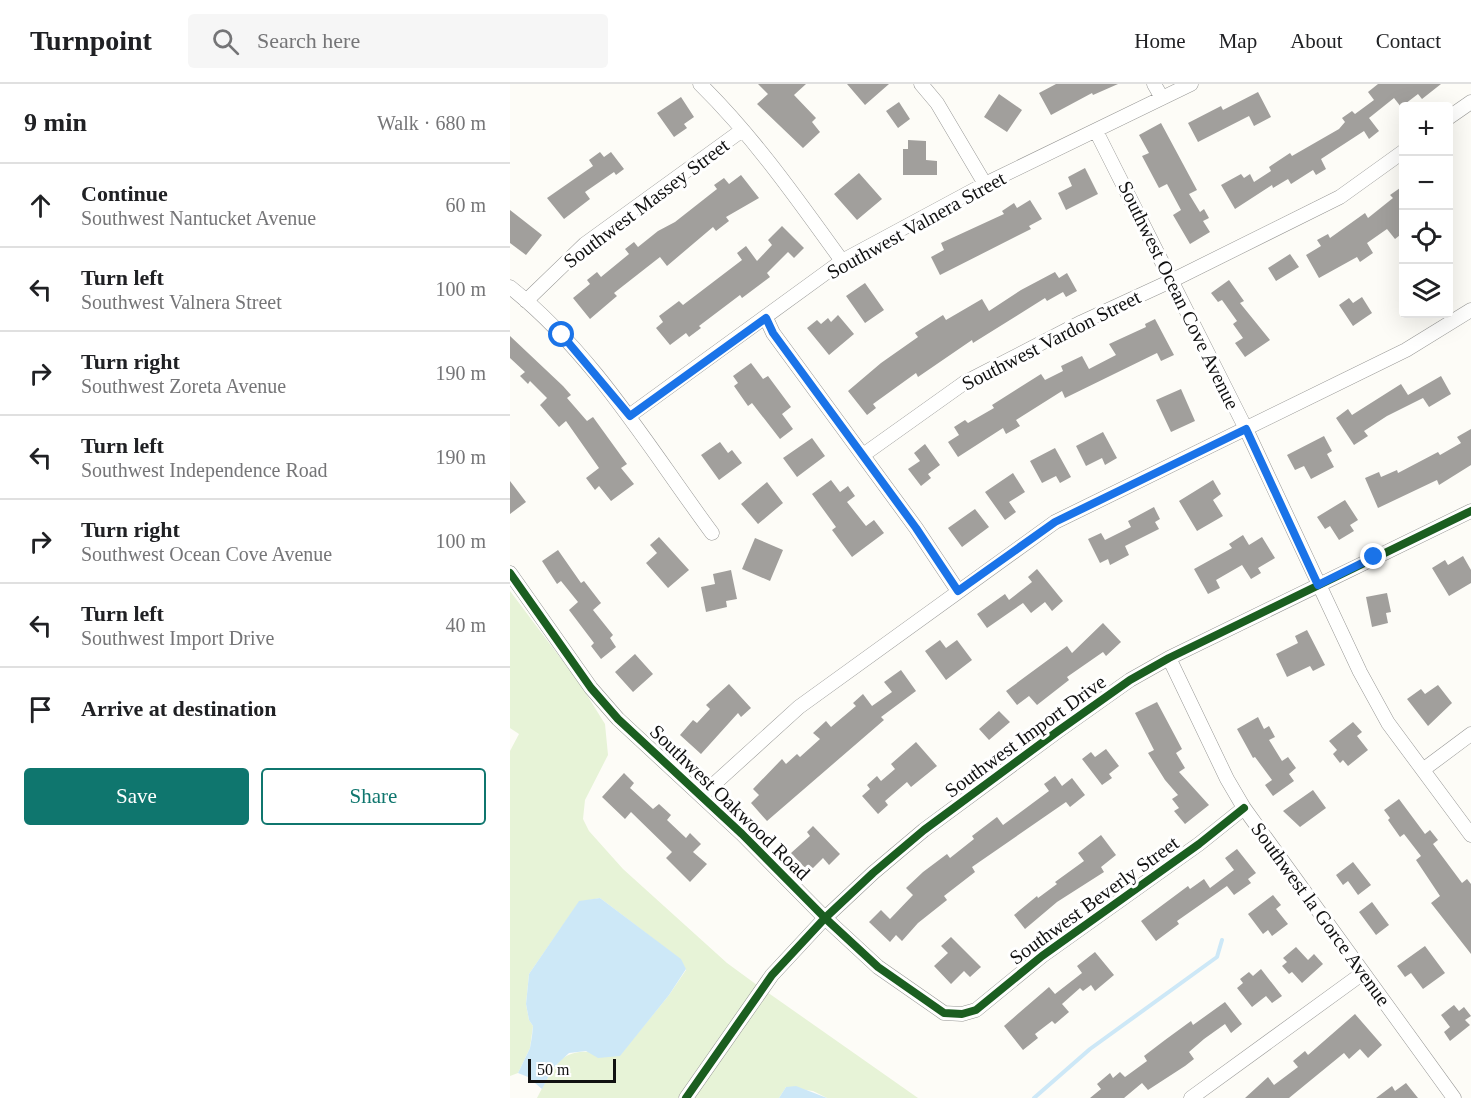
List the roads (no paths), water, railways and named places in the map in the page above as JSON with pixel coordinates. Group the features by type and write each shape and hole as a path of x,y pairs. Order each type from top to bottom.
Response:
{"street":[{"path":"700,84 794,194 842,261"},
{"path":"921,84 937,103 986,184"},
{"path":"1154,84 1162,98"},
{"name":"Southwest Valnera Street","path":"630,416 842,261 986,184 1191,84"},
{"path":"1453,115 1471,102"},
{"name":"Southwest Massey Street","path":"526,301 585,244 741,131"},
{"name":"Southwest Ocean Cove Avenue","path":"1096,131 1173,280 1246,429 1318,585 1388,723 1471,835"},
{"name":"Southwest Vardon Street","path":"863,455 964,383 1073,326 1173,280 1340,197 1399,155"},
{"path":"510,287 570,344 630,416 712,533"},
{"path":"701,796 799,707 1055,522 1406,350 1471,310"},
{"path":"766,318 773,333 863,455 958,591"},
{"name":"Southwest Import Drive","path":"686,1098 772,975 825,918 924,830 1058,730 1130,680 1169,658 1471,511"},
{"name":"Southwest Oakwood Road","path":"510,573 591,688 618,719 878,967 915,996 944,1013 962,1014"},
{"name":"Southwest la Gorce Avenue","path":"1169,658 1227,779 1244,808 1454,1098"},
{"path":"1424,769 1471,734"},
{"name":"Southwest Beverly Street","path":"962,1014 976,1010 1042,956 1203,841 1244,808"},
{"path":"1191,1098 1363,973"}],"water":[{"path":"600,898 681,959 686,969 669,995 620,1056 598,1058 586,1051 569,1053 553,1068 542,1089 528,1077 518,1073 530,1048 532,1036 533,1026 529,1020 526,1004 529,974 579,901"},
{"path":"796,1086 827,1098 779,1098 786,1087"}],"waterway":[{"path":"1034,1098 1090,1049 1217,957 1222,940"}]}
